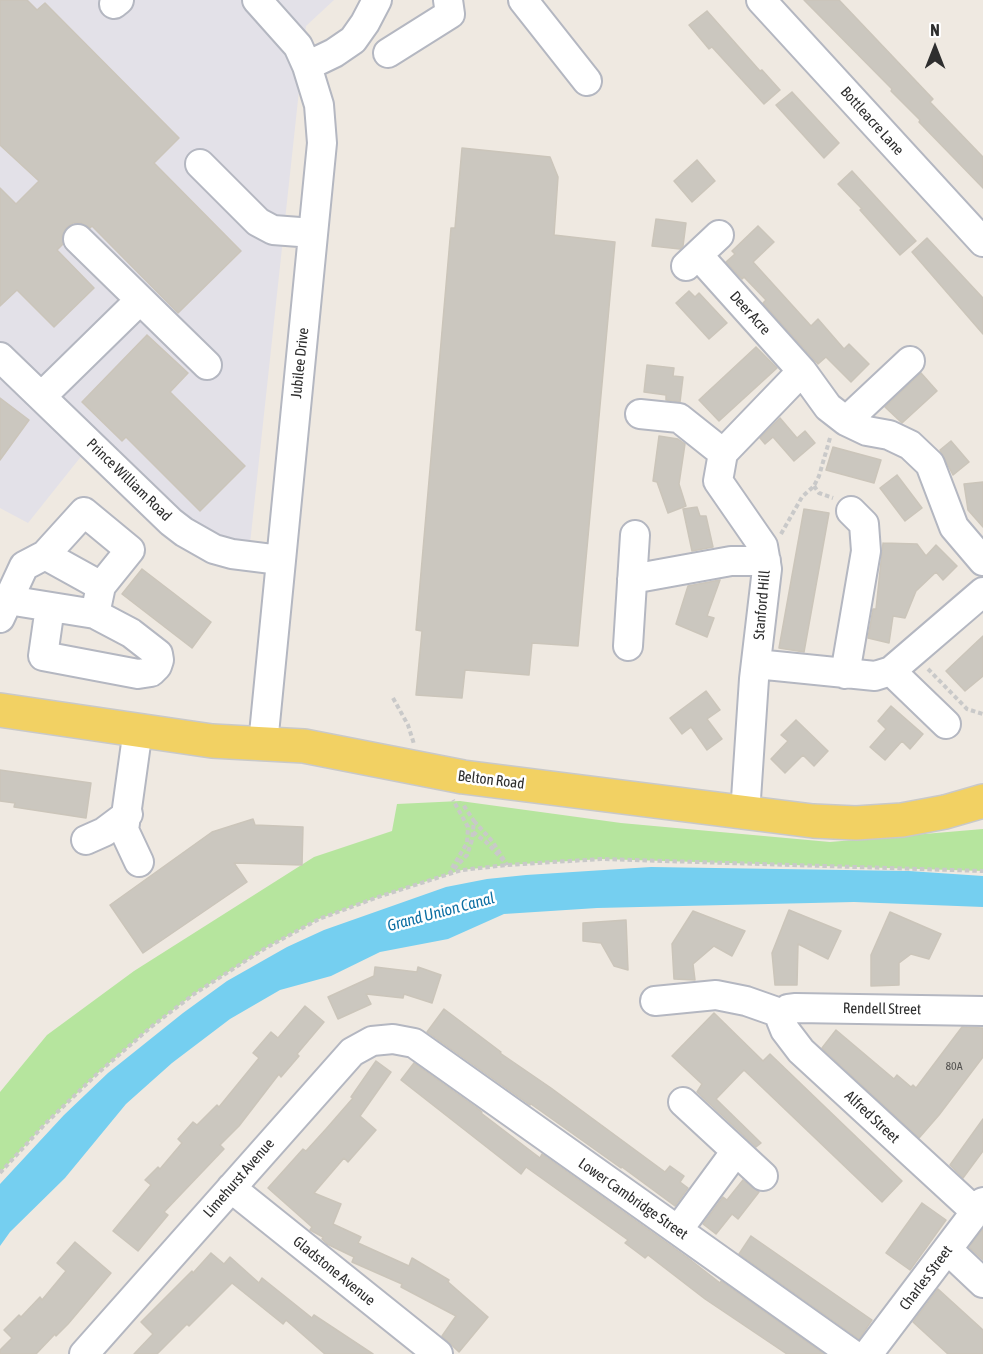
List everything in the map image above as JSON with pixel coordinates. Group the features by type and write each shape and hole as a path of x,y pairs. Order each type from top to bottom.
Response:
{"main road":[{"name":"Belton Road","path":"0,710 212,741 304,746 457,785 584,791 745,814 813,821 856,823 902,820 945,812 983,801"}],"street":[{"name":"Jubilee Drive","path":"257,0 298,46 319,105 322,143 263,744"},
{"path":"307,66 334,53 353,40 377,0"},
{"path":"388,53 450,14 448,0"},
{"path":"523,0 586,81"},
{"name":"Bottleacre Lane","path":"774,4 983,242"},
{"path":"200,164 258,222 273,230 313,233"},
{"name":"Deer Acre","path":"718,236 692,261 802,372 828,407 841,418"},
{"path":"78,239 207,365"},
{"path":"42,396 140,300"},
{"name":"Prince William Road","path":"0,357 184,532 214,549 232,554 280,560"},
{"path":"910,361 841,418 867,431 890,435 910,445 930,464 954,527 983,561"},
{"path":"640,414 679,418 723,453 802,372"},
{"name":"Stanford Hill","path":"723,453 718,482 764,546 767,569 756,664 745,814"},
{"path":"845,674 866,551 864,524 852,511"},
{"path":"50,607 43,656 138,674 151,672 157,666 158,654 131,633 95,614 50,607 4,609 24,566 45,555 84,512 130,550 101,586 95,614"},
{"path":"628,646 635,536"},
{"path":"45,555 101,586"},
{"path":"632,579 731,561 766,561"},
{"path":"756,664 875,676 902,662 983,592"},
{"path":"902,662 946,724"},
{"path":"138,729 124,830 139,862"},
{"path":"86,840 104,832 128,813"},
{"path":"655,1001 716,995 746,1001 783,1014"},
{"name":"Rendell Street","path":"783,1014 789,1009 796,1008 983,1011"},
{"name":"Alfred Street","path":"783,1014 781,1020 785,1030 801,1051 979,1207"},
{"name":"Limehurst Avenue","path":"84,1354 352,1052 372,1041 393,1039 414,1043"},
{"name":"Lower Cambridge Street","path":"414,1043 852,1354"},
{"path":"683,1102 763,1176"},
{"path":"678,1230 736,1151"},
{"name":"Gladstone Avenue","path":"231,1188 438,1354"},
{"name":"Charles Street","path":"868,1354 979,1207"},
{"path":"948,1250 983,1282"}],"path":[{"path":"766,561 802,497 814,486 841,418"},
{"path":"902,662 967,709 983,714"},
{"path":"457,785 460,801 474,821 494,842 507,865"},
{"path":"449,874 467,843 468,828 457,785"},
{"path":"449,874 467,855 474,821"},
{"path":"468,828 486,842 507,865"},
{"path":"0,1173 45,1124 98,1073 194,994 264,949 320,919 449,874 507,865 601,859 983,871"}],"shaded area":[{"path":"0,0 334,0 306,26 248,562 83,454 28,523 0,508"}],"green space":[{"path":"460,801 621,823 830,842 983,829 983,871 601,859 462,870 319,919 264,949 194,994 151,1027 98,1073 45,1124 0,1173 0,1092 47,1035 134,971 314,857 392,831 397,804"}],"water":[{"name":"Grand Union Canal","path":"651,867 909,871 983,876 983,907 854,902 597,908 504,914 448,939 380,952 331,976 280,990 230,1019 172,1063 126,1104 65,1178 10,1232 0,1246 0,1184 64,1115 108,1073 227,981 287,947 324,930 446,887 487,879 526,875"}],"building":[{"path":"0,0 27,0 37,10 45,3 179,138 154,163 241,251 178,313 92,226 90,228 81,223 73,223 66,228 62,236 63,244 57,250 94,288 54,327 17,290 0,306 0,188 16,204 39,181 0,145"},
{"path":"804,0 839,0 933,99 930,102 983,157 983,188 919,122 920,120 891,91 892,89"},
{"path":"707,11 780,90 764,104 712,47 709,49 689,25"},
{"path":"792,92 839,143 824,158 776,105"},
{"path":"462,148 550,157 558,177 554,235 615,242 578,646 532,643 529,675 465,670 462,698 416,695 422,631 416,630 451,228 455,228"},
{"path":"697,160 715,181 692,202 674,181"},
{"path":"852,171 916,241 900,255 838,184"},
{"path":"656,219 686,223 683,246 680,249 652,246"},
{"path":"758,226 774,242 753,262 811,326 818,319 844,349 849,344 869,364 851,382 826,357 818,364 763,303 766,300 726,262 735,254 732,251"},
{"path":"927,238 983,298 983,334 912,252"},
{"path":"689,291 695,297 699,293 727,323 709,339 676,303"},
{"path":"147,335 188,373 170,392 245,466 200,511 126,437 122,441 82,402"},
{"path":"756,347 777,368 719,421 699,400"},
{"path":"647,365 674,368 673,376 683,377 680,402 666,400 666,395 644,392"},
{"path":"921,373 937,391 902,423 885,407"},
{"path":"0,398 29,420 0,460"},
{"path":"780,418 797,438 805,431 815,443 794,461 773,437 765,444 760,438"},
{"path":"659,436 678,439 685,444 679,484 686,506 668,513 657,482 653,481"},
{"path":"951,441 969,462 953,475 940,450"},
{"path":"833,447 881,460 874,483 826,470"},
{"path":"897,475 922,508 905,521 880,488"},
{"path":"983,482 983,527 968,510 964,484"},
{"path":"697,507 700,516 706,516 713,547 692,551 683,509"},
{"path":"804,509 829,513 804,652 779,648"},
{"path":"883,543 917,544 926,556 936,545 957,566 943,580 936,572 916,591 905,618 893,616 889,643 868,638 873,609 876,609"},
{"path":"142,569 211,622 192,648 122,594"},
{"path":"720,580 707,616 714,618 707,637 676,624 688,586"},
{"path":"983,636 983,676 965,691 946,671"},
{"path":"706,691 720,710 707,719 722,739 707,750 691,727 682,734 670,718"},
{"path":"891,706 923,734 910,749 902,741 885,760 870,747 886,729 878,721"},
{"path":"796,720 828,751 814,766 803,755 785,773 771,759 788,741 781,735"},
{"path":"0,770 91,783 86,818 14,807 15,803 0,801"},
{"path":"253,819 255,825 303,827 302,865 234,863 247,882 143,953 110,905 212,832"},
{"path":"789,910 841,931 828,959 798,944 797,985 775,985 772,953"},
{"path":"693,911 745,931 732,956 714,946 693,964 695,980 674,979 672,944"},
{"path":"890,912 941,934 929,959 911,954 899,963 899,985 871,986 871,955"},
{"path":"626,920 628,970 614,966 601,943 583,941 583,923"},
{"path":"375,967 417,972 418,967 441,975 432,1003 404,994 403,998 366,994 371,1004 338,1019 328,997 374,976"},
{"path":"305,1006 324,1022 297,1054 299,1056 281,1077 279,1074 239,1126 220,1145 224,1149 164,1212 168,1215 138,1251 113,1231 151,1185 145,1180 158,1167 160,1169 182,1143 178,1139 193,1122 197,1125 217,1105 219,1107 259,1058 253,1053 271,1032 278,1038"},
{"path":"444,1009 500,1053 665,1172 670,1166 684,1176 680,1182 688,1188 675,1206 427,1032"},
{"path":"714,1013 763,1061 770,1054 902,1181 882,1202 744,1070 716,1099 761,1143 756,1147 697,1092 702,1084 672,1056"},
{"path":"962,1027 983,1028 983,1057 919,1138 822,1048 836,1030 894,1079 897,1075 911,1087 913,1085 916,1088"},
{"path":"376,1061 391,1072 360,1116 376,1130 348,1162 344,1158 314,1193 341,1204 333,1224 361,1237 358,1243 409,1266 412,1258 449,1280 448,1282 488,1317 459,1352 442,1336 456,1316 401,1287 402,1284 352,1262 354,1257 327,1244 322,1239 323,1237 310,1230 312,1227 268,1188 303,1149 306,1151 353,1098 351,1097"},
{"path":"414,1063 477,1108 540,1158 542,1154 720,1283 721,1281 824,1354 787,1354 705,1299 648,1255 645,1258 625,1243 628,1240 526,1167 521,1174 401,1080"},
{"path":"983,1119 983,1151 963,1178 950,1165"},
{"path":"743,1180 759,1192 738,1219 732,1214 716,1234 703,1224 723,1197 727,1200"},
{"path":"922,1203 946,1220 910,1270 886,1253"},
{"path":"983,1229 983,1260 969,1247"},
{"path":"751,1236 872,1320 859,1339 739,1254"},
{"path":"75,1242 111,1273 68,1324 36,1354 0,1354 0,1350 12,1338 4,1330 19,1315 21,1317 40,1297 42,1300 66,1271 57,1263"},
{"path":"211,1253 224,1264 230,1257 259,1283 262,1278 312,1318 314,1315 373,1354 325,1354 286,1320 283,1324 232,1283 157,1354 134,1354 153,1334 141,1322"},
{"path":"938,1289 983,1330 983,1354 948,1354 913,1322"}]}
